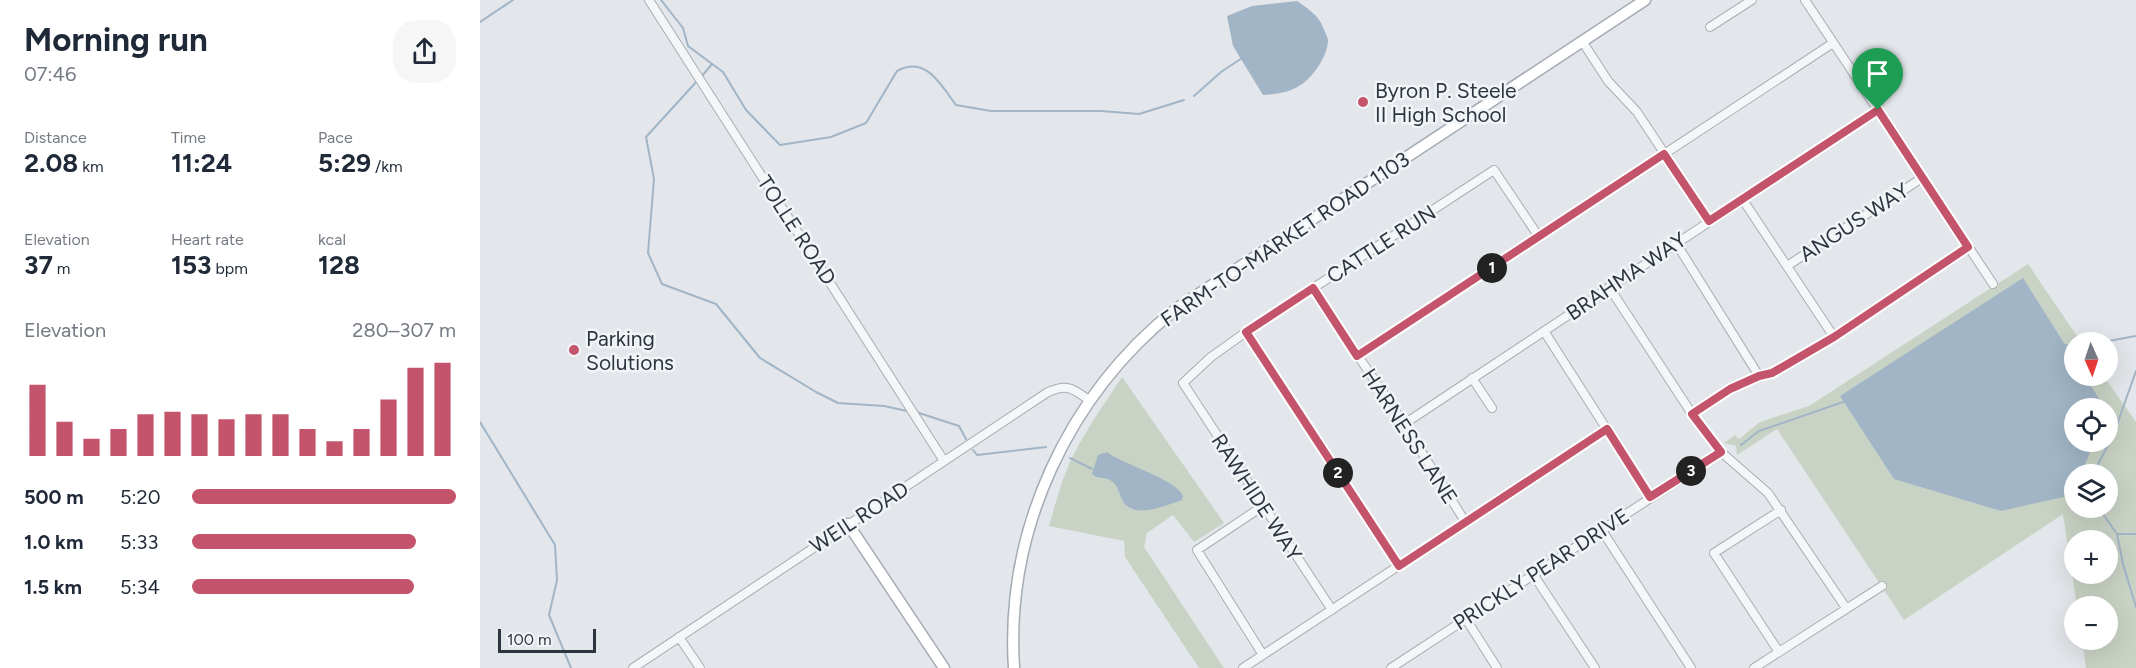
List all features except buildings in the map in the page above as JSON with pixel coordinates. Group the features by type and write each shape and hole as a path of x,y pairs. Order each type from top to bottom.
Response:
{"main road":[{"name":"FARM-TO-MARKET ROAD 1103","path":"1014,668 1015,604 1026,536 1034,509 1052,466 1089,400 1119,363 1176,309 1645,0"},
{"path":"848,524 944,668"}],"street":[{"name":"TOLLE ROAD","path":"649,0 944,461"},
{"path":"1710,27 1752,0"},
{"path":"1805,0 1993,284"},
{"path":"1582,41 1608,81 1637,112 1709,221"},
{"path":"1357,356 1833,43"},
{"name":"BRAHMA WAY","path":"1404,424 1878,110"},
{"name":"CATTLE RUN","path":"1183,383 1211,357 1246,332 1494,170 1539,237"},
{"name":"ANGUS WAY","path":"1787,266 1922,178"},
{"path":"1743,200 1834,337"},
{"path":"1676,243 1759,376"},
{"path":"1692,414 1730,389 1759,376 1772,373 1834,337 1968,247"},
{"path":"1609,287 1692,414 1721,452 1768,493 1846,608"},
{"name":"HARNESS LANE","path":"1313,288 1404,424 1466,523"},
{"path":"1544,331 1650,497"},
{"path":"1246,332 1399,566"},
{"path":"1473,378 1492,408"},
{"name":"RAWHIDE WAY","path":"1183,383 1332,610"},
{"name":"WEIL ROAD","path":"633,668 1048,392 1058,387 1067,387 1089,400"},
{"path":"1244,668 1607,429"},
{"name":"PRICKLY PEAR DRIVE","path":"1397,666 1533,574 1721,452"},
{"path":"1263,506 1197,550 1263,655"},
{"path":"1779,652 1714,553 1781,510"},
{"path":"1601,530 1691,668"},
{"path":"1533,574 1595,668"},
{"path":"1754,668 1882,586"},
{"path":"1466,619 1497,668"},
{"path":"679,637 700,668"}],"green space":[{"path":"2028,264 2074,332 2064,332 2064,386 2111,386 2136,422 2136,668 2086,668 2084,650 2118,650 2118,596 2075,596 2074,584 2118,584 2118,530 2065,530 2063,514 1904,620 1777,429 1737,455 1736,446 1724,443 1735,435 1739,439 1760,422 1809,406"},
{"path":"1122,377 1224,523 1194,542 1173,515 1147,533 1144,547 1224,668 1199,668 1125,557 1124,541 1049,526 1062,481 1073,456"}],"water":[{"path":"1297,1 1314,14 1321,23 1328,40 1325,53 1304,83 1286,92 1263,95 1233,46 1227,16 1252,6"},
{"path":"2023,278 2064,343 2064,386 2091,386 2099,398 2064,398 2064,452 2090,452 2085,464 2064,464 2064,497 2001,511 1894,479 1840,396"},
{"path":"1107,452 1171,484 1183,496 1182,500 1152,509 1130,508 1124,503 1113,482 1092,474 1098,455"}],"waterway":[{"path":"480,22 513,0"},
{"path":"661,0 683,28 688,46 723,72 746,110 780,145 831,137 866,123 897,71 907,67 924,69 932,74 956,105 991,111 1101,111 1139,114 1184,100"},
{"path":"1194,96 1221,72 1242,58"},
{"path":"702,76 712,64"},
{"path":"698,80 646,137 654,179 648,253 662,284 716,304 760,358 816,392 838,403 884,406 907,411"},
{"path":"2118,339 2136,336"},
{"path":"2098,464 2114,433 2136,371"},
{"path":"1741,445 1759,431 1846,401"},
{"path":"916,412 959,426 966,439"},
{"path":"480,422 555,545 557,580 549,615 571,668"},
{"path":"973,450 977,455 1046,447"},
{"path":"1070,458 1092,469"},
{"path":"2106,518 2117,534 2136,534"},
{"path":"2118,539 2136,607"}],"place":[{"name":"Byron P. Steele II High School","path":"1363,102"},
{"name":"Parking Solutions","path":"574,350"}],"route":[{"path":"1878,110 1968,247 1790,364 1730,389 1692,414 1721,452 1650,497 1607,429 1399,566 1246,332 1313,288 1357,356 1664,154 1709,221 1878,110"}]}
